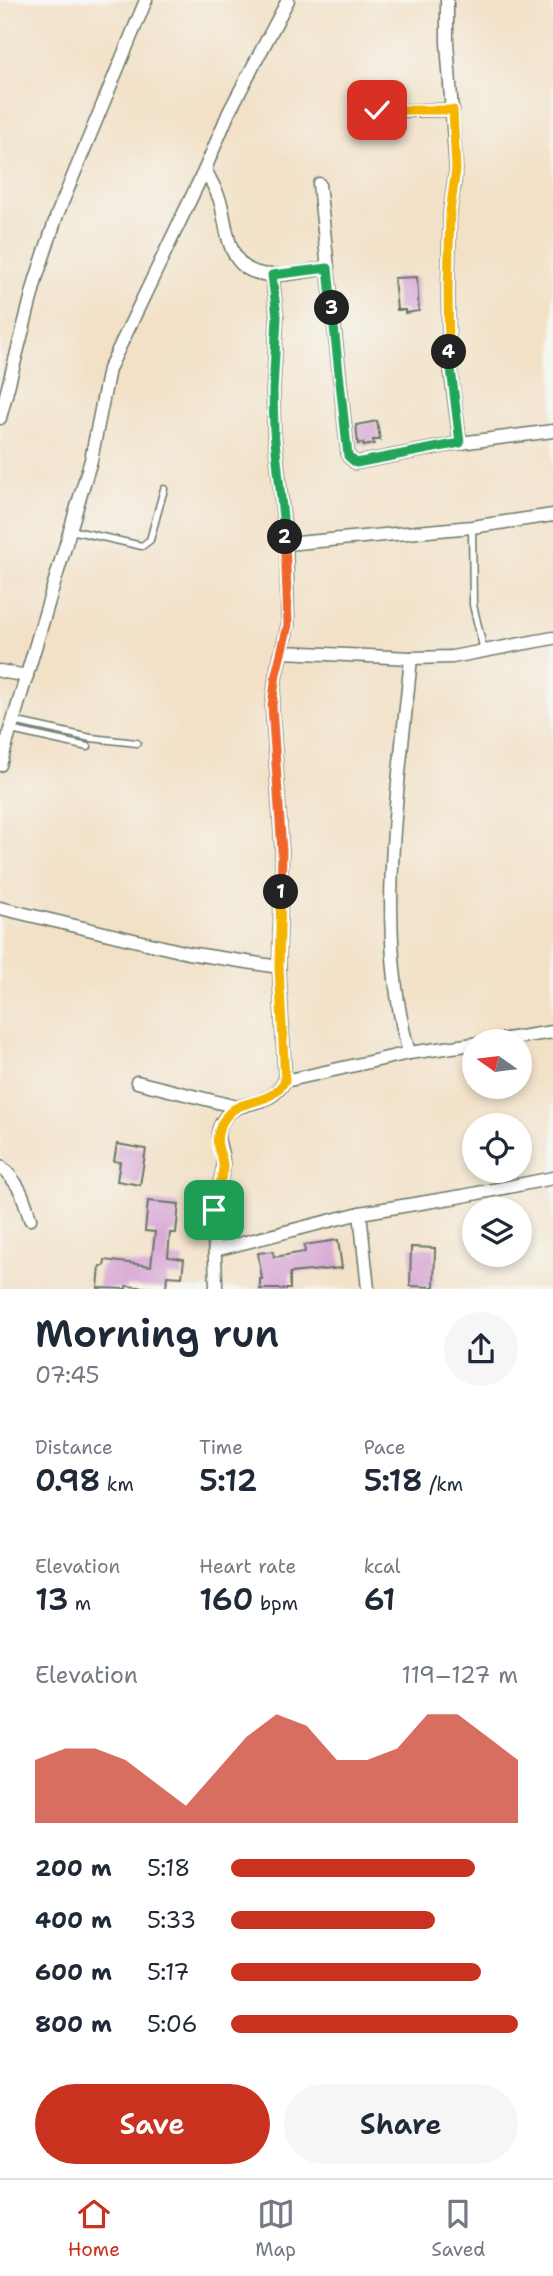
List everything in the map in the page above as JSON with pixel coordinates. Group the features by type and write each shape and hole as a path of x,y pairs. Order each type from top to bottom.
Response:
{"street":[{"path":"0,418 36,279 57,215 146,0"},
{"path":"0,765 91,460 108,369 205,169 229,112 288,0"},
{"path":"447,0 447,42 456,169 450,212 449,357 460,443"},
{"path":"360,111 453,110"},
{"path":"205,169 220,201 234,256 254,271 272,275 328,268"},
{"path":"319,184 348,456 356,463 460,443 553,431"},
{"path":"272,275 277,317 274,431 286,544 288,625 276,674 272,706 282,851 279,967 285,1081"},
{"path":"286,544 472,527 553,515"},
{"path":"283,652 411,658 452,657 553,638"},
{"path":"409,1054 395,991 393,904 394,843 411,658"},
{"path":"0,671 27,676"},
{"path":"0,908 188,953 279,967"},
{"path":"532,1035 553,1032"},
{"path":"216,1289 215,1201 223,1168 218,1135 229,1114 237,1107 269,1098 285,1081 409,1054 462,1046"},
{"path":"137,1082 237,1107"},
{"path":"0,1166 15,1179 23,1193 30,1219"},
{"path":"215,1250 360,1213 553,1178"},
{"path":"360,1213 368,1289"}],"lane":[{"path":"71,530 142,546 150,540 164,489"},
{"path":"472,527 473,605 484,651"},
{"path":"12,726 136,743"},
{"path":"12,726 88,747"}],"building":[{"path":"417,277 419,311 405,313 405,310 397,310 394,278"},
{"path":"377,421 380,440 373,440 374,444 364,446 363,443 358,444 356,425"},
{"path":"117,1144 146,1149 140,1185 117,1181 120,1162 114,1161"},
{"path":"148,1201 179,1204 176,1233 170,1233 168,1257 184,1259 182,1277 167,1276 166,1289 126,1286 126,1289 98,1288 100,1266 104,1266 105,1260 151,1266 155,1232 145,1231"},
{"path":"338,1240 342,1268 290,1273 290,1289 260,1289 262,1279 258,1253 273,1251 274,1257 305,1252 304,1245"},
{"path":"411,1247 435,1248 434,1287 410,1286"}],"route":[{"path":"214,1210 223,1168 218,1147 221,1125 237,1107 269,1098 285,1081 279,967 282,851 272,692 288,625 286,544 274,431 277,317 272,275 328,268 348,456 356,463 460,443 449,357 450,212 456,169 453,110 377,110"}]}
